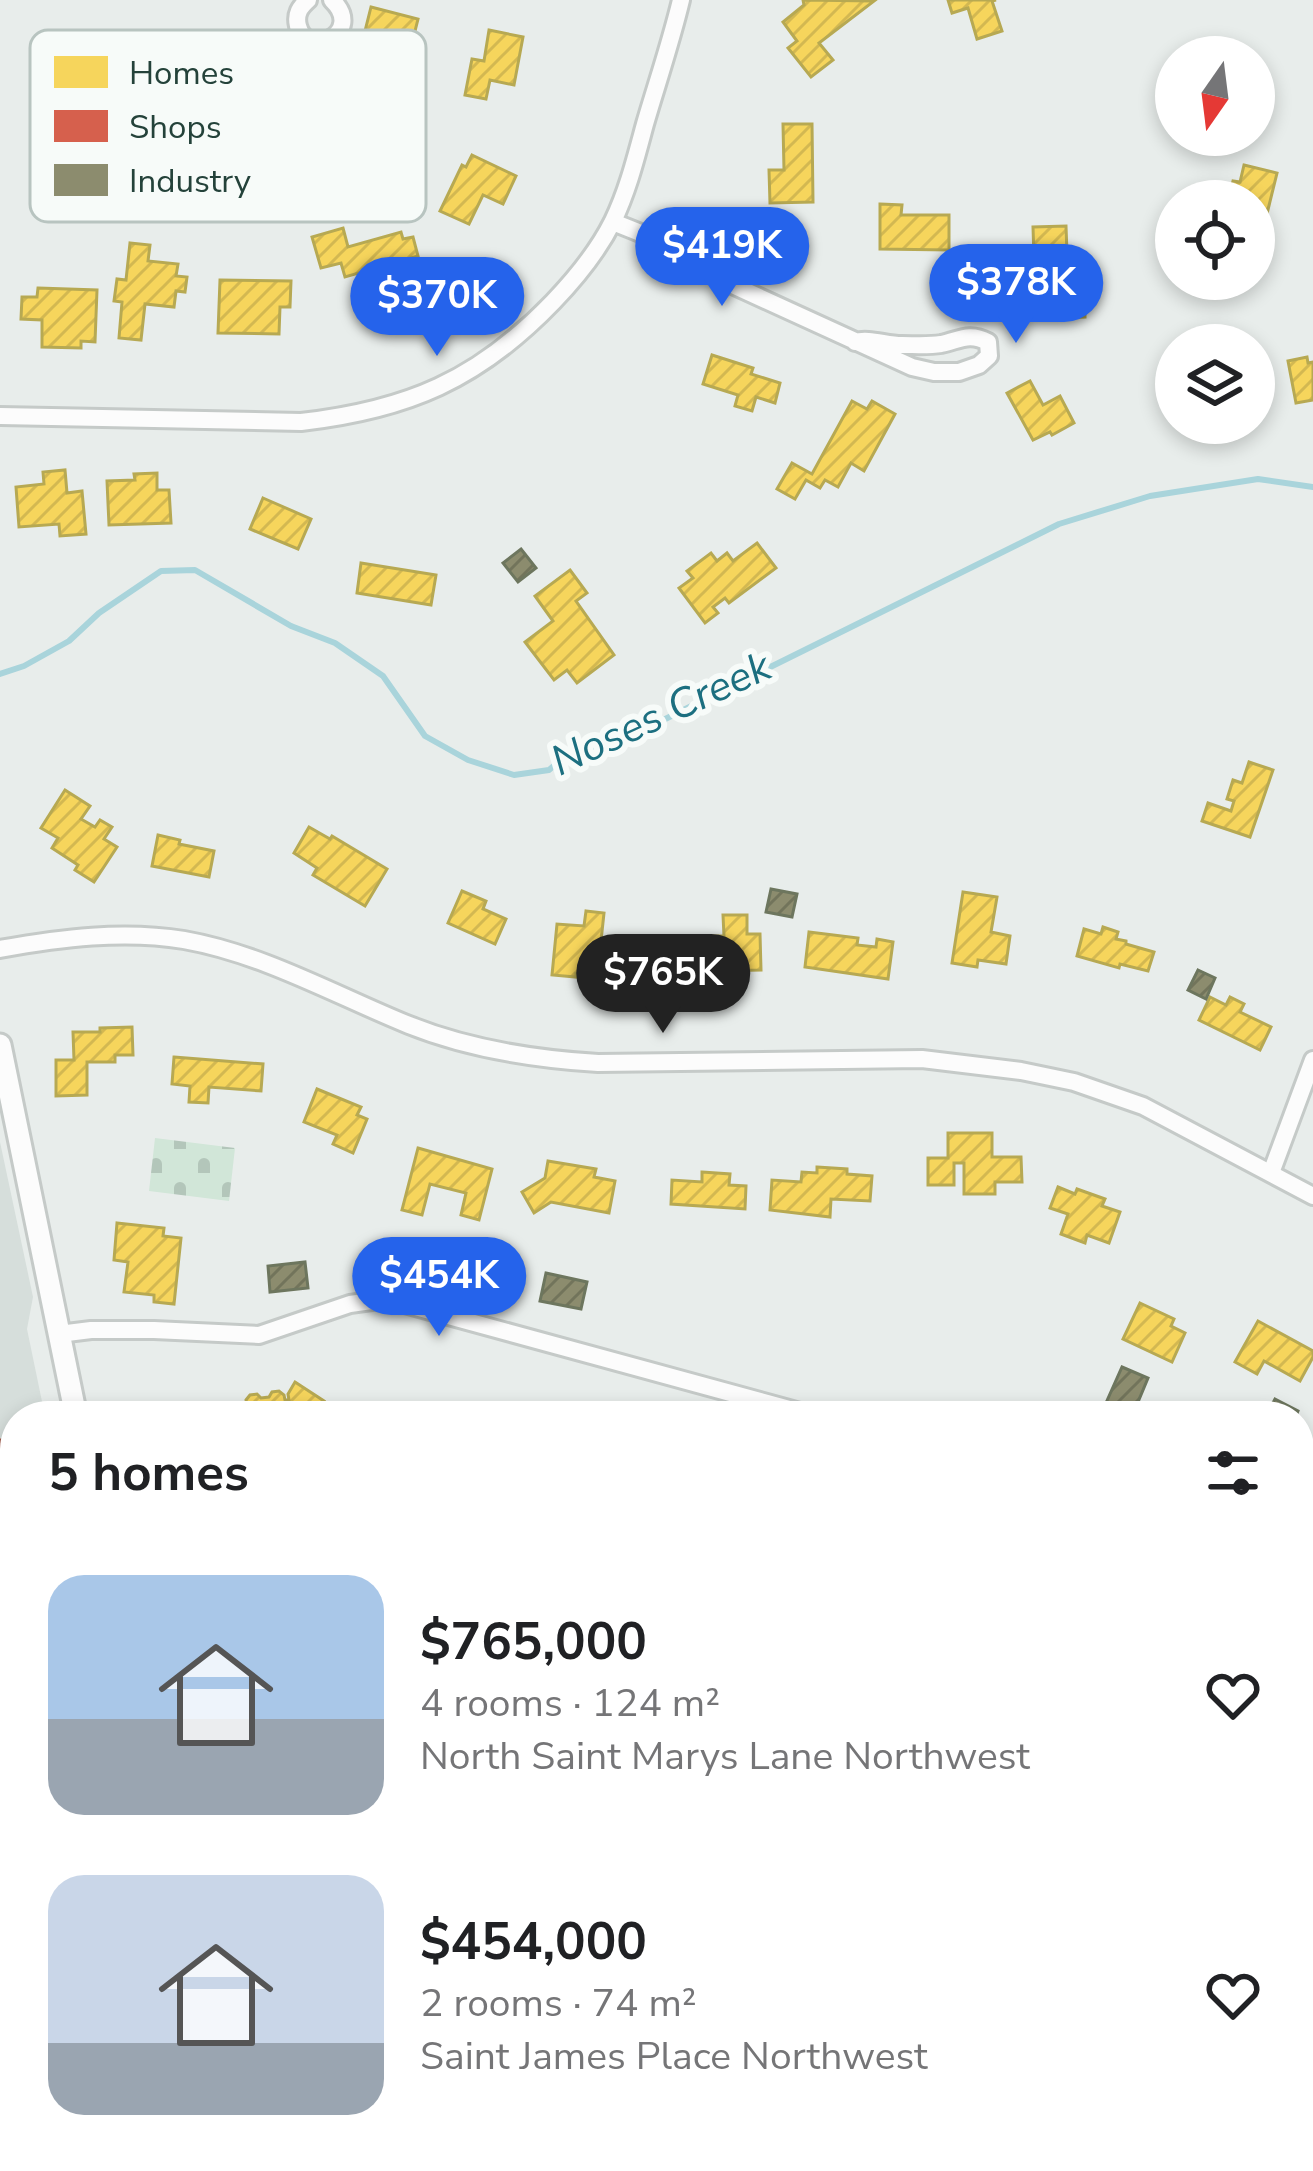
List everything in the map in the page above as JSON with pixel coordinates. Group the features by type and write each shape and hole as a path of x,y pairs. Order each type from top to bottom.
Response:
{"street":[{"path":"300,30 298,12 308,0"},
{"path":"332,0 341,10 341,30"},
{"path":"0,416 301,422 398,404 466,374 509,343 572,281 613,222 627,190 681,0"},
{"path":"613,222 664,244 726,282 854,342 912,368 959,372 979,365 990,347 970,335 941,344 854,342"},
{"path":"0,949 100,935 184,940 256,959 452,1040 557,1061 922,1059 1021,1070 1126,1099 1313,1196"},
{"path":"0,1045 73,1401"},
{"path":"1271,1173 1313,1060"},
{"path":"59,1334 112,1330 259,1335 350,1304 386,1299 760,1401"}],"shaded area":[{"path":"0,1142 33,1297 27,1329 42,1401 0,1401"}],"green space":[{"path":"155,1138 235,1148 229,1201 149,1191"}],"building: Homes":[{"path":"803,0 874,1 819,43 833,60 811,77 788,48 797,41 783,22 804,5"},
{"path":"948,0 996,0 992,1 1002,31 977,39 968,8 952,13"},
{"path":"371,7 418,19 415,30 365,30"},
{"path":"489,30 523,37 514,85 490,80 486,99 465,95 472,59 484,61"},
{"path":"783,124 812,124 813,202 770,203 769,170 784,170"},
{"path":"472,155 516,176 503,204 483,195 469,224 440,211 462,165 466,167"},
{"path":"1244,165 1277,173 1275,181 1240,180"},
{"path":"880,204 902,205 901,215 949,215 949,250 880,249"},
{"path":"1066,226 1068,281 1084,281 1085,317 1036,319 1033,227"},
{"path":"343,228 348,247 401,232 403,239 413,237 418,256 345,277 341,263 321,268 312,237"},
{"path":"130,243 150,245 148,261 178,264 176,276 187,277 185,292 176,291 174,307 145,304 141,340 119,338 122,302 114,301 117,279 126,280"},
{"path":"220,280 291,281 290,307 280,307 279,334 218,333"},
{"path":"38,288 97,290 95,342 81,341 81,348 42,347 42,320 21,319 22,297 37,297"},
{"path":"712,355 780,383 775,403 756,397 752,411 735,406 738,395 703,384"},
{"path":"1307,357 1308,363 1313,362 1313,400 1296,403 1288,361"},
{"path":"1030,381 1043,405 1060,396 1074,423 1033,440 1007,393"},
{"path":"852,401 867,409 872,401 895,414 864,471 851,463 838,487 825,480 820,488 806,480 795,499 777,489 792,463 812,474"},
{"path":"65,470 67,493 82,491 86,534 60,536 59,524 19,527 16,487 44,484 43,472"},
{"path":"157,473 157,490 169,490 171,523 109,525 107,481"},
{"path":"263,498 311,519 298,549 250,529"},
{"path":"757,543 776,568 729,603 725,598 713,607 718,613 705,623 679,588 693,578 687,571 711,553 717,561 727,553 733,561"},
{"path":"361,563 436,575 431,605 357,593"},
{"path":"570,570 587,593 576,601 614,655 577,683 567,670 554,680 525,642 553,621 535,596"},
{"path":"1249,762 1273,770 1250,837 1202,821 1208,803 1231,811 1234,801 1227,799 1233,780 1242,783"},
{"path":"65,790 90,806 81,819 95,827 100,820 112,827 104,839 117,847 94,882 52,848 58,838 41,828"},
{"path":"309,827 387,869 365,906 313,875 317,868 294,853"},
{"path":"158,835 214,851 209,877 152,866"},
{"path":"462,891 486,901 483,909 506,919 495,944 448,923"},
{"path":"963,892 997,897 991,932 1010,936 1006,964 952,963"},
{"path":"586,911 604,913 601,941 627,943 624,970 614,968 613,977 552,975 557,924 584,926"},
{"path":"723,915 747,915 747,934 760,934 761,970 710,971 710,936 724,936"},
{"path":"1103,927 1118,932 1116,939 1126,944 1154,952 1148,971 1077,956 1084,929 1101,934"},
{"path":"809,932 858,938 857,945 876,947 877,939 893,942 888,979 805,967"},
{"path":"1210,997 1226,1005 1230,997 1244,1004 1240,1012 1271,1027 1260,1050 1199,1020"},
{"path":"132,1027 133,1055 115,1055 115,1062 87,1062 87,1095 56,1096 56,1060 74,1060 73,1032"},
{"path":"174,1057 263,1064 261,1091 209,1087 208,1103 189,1102 190,1086 172,1084"},
{"path":"317,1089 361,1107 357,1115 367,1119 353,1153 333,1144 337,1135 304,1122"},
{"path":"948,1133 992,1133 992,1157 1021,1157 1022,1182 995,1182 995,1194 964,1194 964,1163 954,1163 954,1185 928,1185 928,1158 948,1158"},
{"path":"418,1148 492,1169 479,1220 461,1215 466,1193 430,1184 422,1215 402,1210"},
{"path":"548,1161 596,1169 594,1177 615,1181 609,1213 551,1202 534,1213 522,1192 545,1178"},
{"path":"817,1167 872,1176 870,1201 831,1199 830,1217 770,1210 772,1180 801,1182 802,1172 817,1173"},
{"path":"702,1172 730,1174 729,1185 746,1186 745,1209 671,1204 672,1180 702,1182"},
{"path":"1058,1187 1105,1199 1102,1206 1120,1212 1109,1243 1087,1235 1085,1243 1061,1234 1068,1214 1050,1208"},
{"path":"117,1223 164,1228 163,1236 181,1238 174,1304 154,1302 154,1295 124,1292 128,1262 114,1260"},
{"path":"1140,1303 1174,1319 1171,1326 1185,1333 1172,1362 1123,1339"},
{"path":"1258,1321 1313,1351 1300,1381 1264,1361 1257,1374 1235,1362"},
{"path":"295,1382 324,1401 246,1400 250,1395 269,1397 279,1391 289,1400"}],"building: Industry":[{"path":"521,549 536,568 518,582 503,563"},
{"path":"771,889 797,894 792,917 766,912"},
{"path":"1198,970 1215,978 1206,999 1188,990"},
{"path":"305,1262 308,1288 270,1292 268,1266"},
{"path":"546,1273 587,1282 581,1309 540,1301"},
{"path":"1122,1367 1148,1378 1138,1401 1107,1401"}],"waterway":[{"name":"Noses Creek","path":"0,674 69,641 99,613 161,571 195,570 291,626 335,643 383,676 425,736 468,760 514,775 549,770 564,757 643,730 1059,524 1150,496 1258,479 1313,487"}]}
